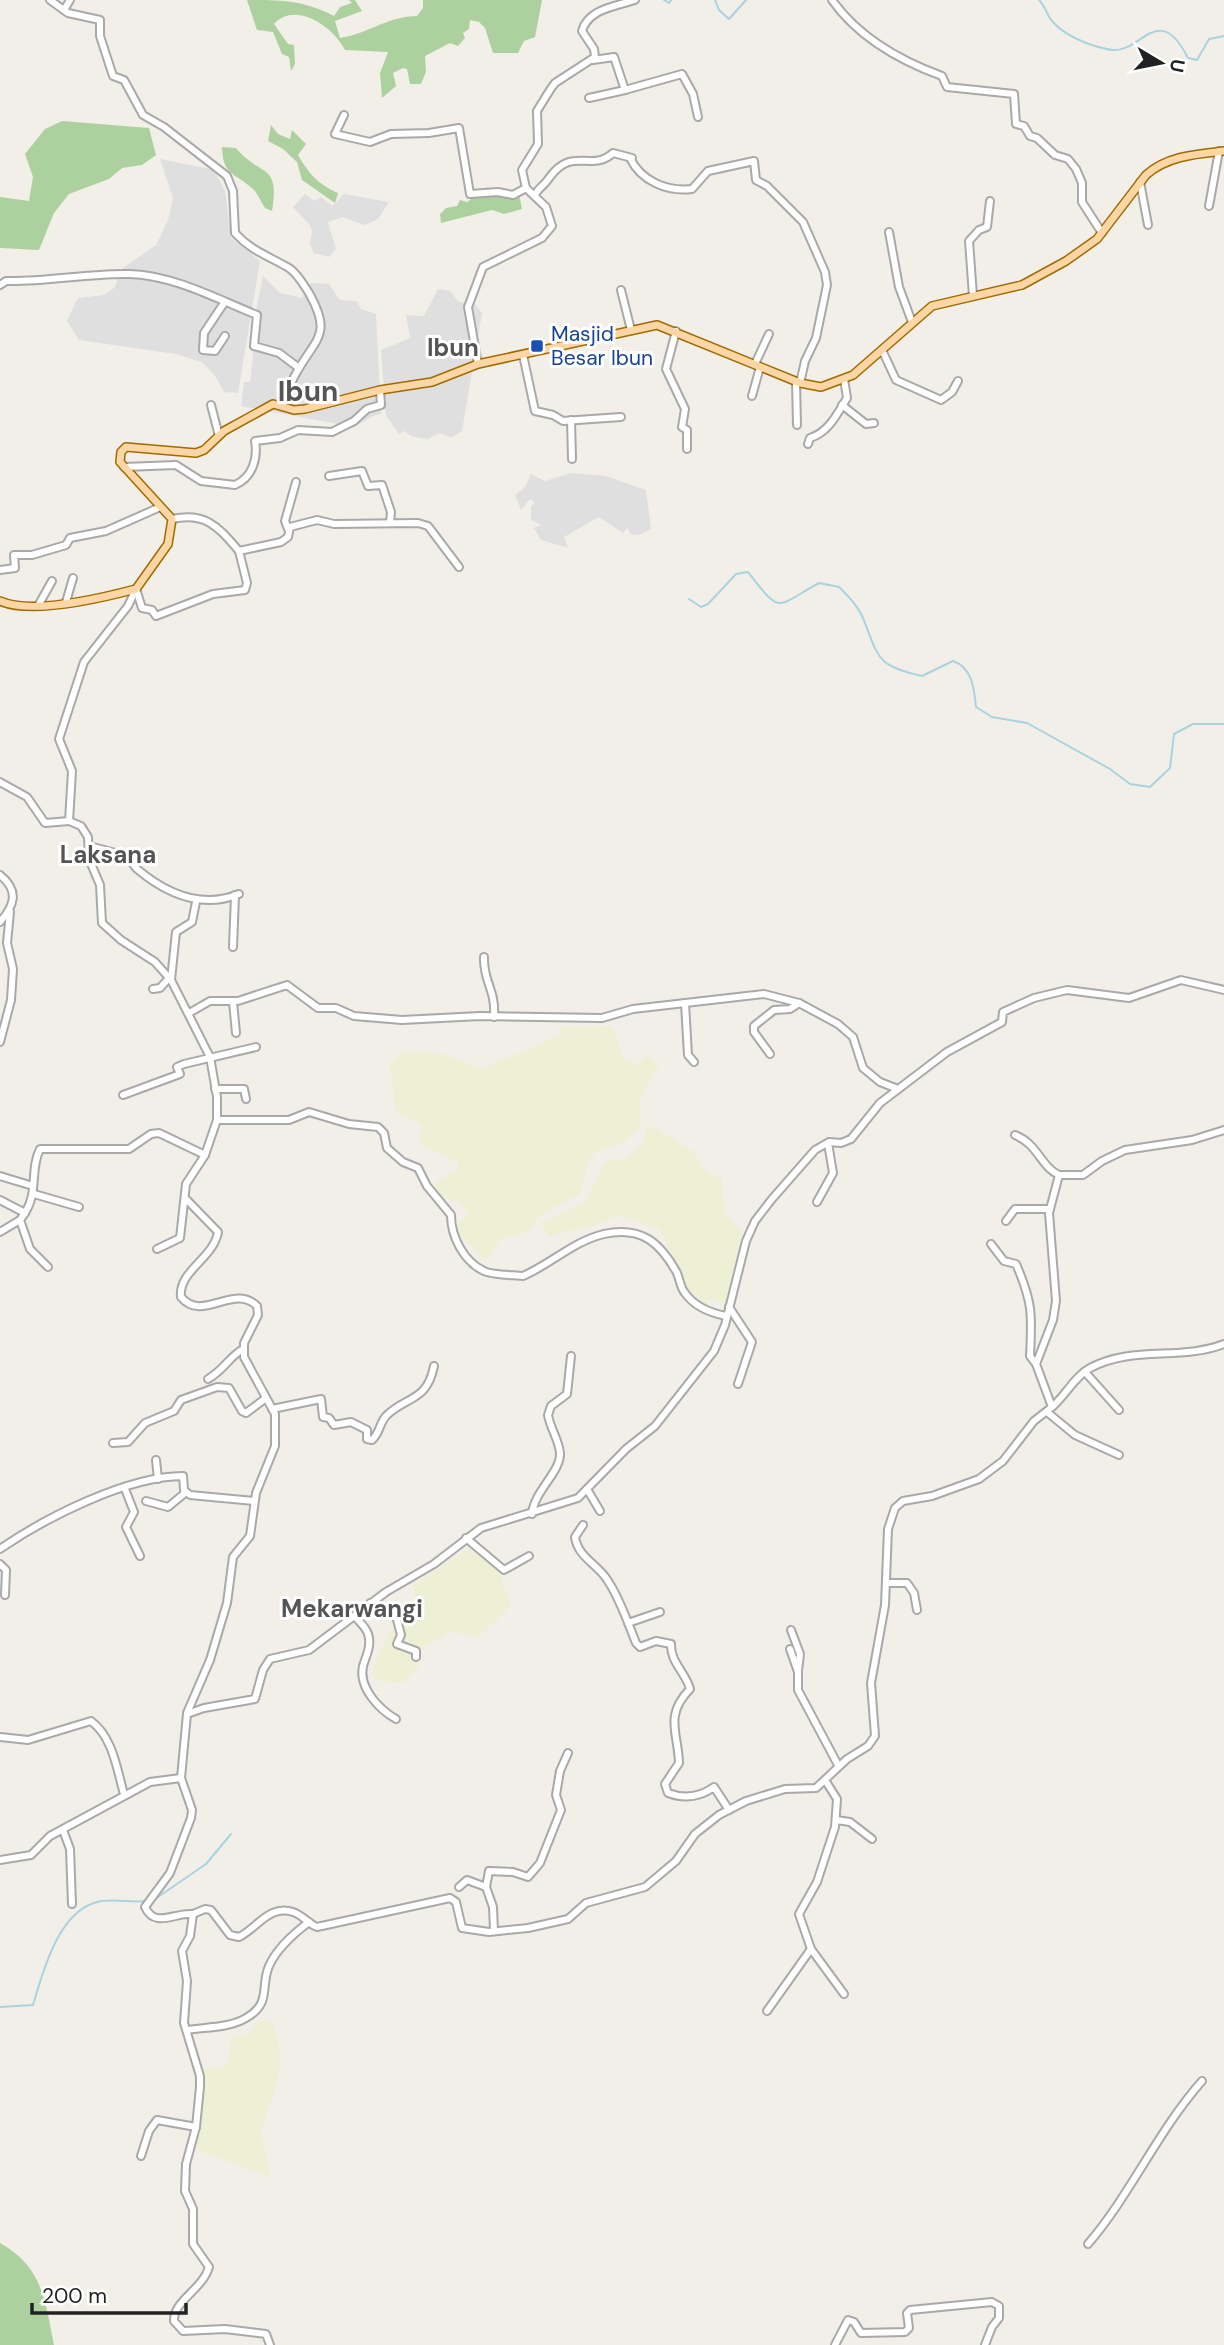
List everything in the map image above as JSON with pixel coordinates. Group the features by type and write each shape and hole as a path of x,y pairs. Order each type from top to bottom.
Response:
{"main road":[{"path":"0,601 38,606 136,589 168,544 172,519 158,508 124,467 120,455 126,447 196,453 273,404 294,410 380,390 432,382 478,364 657,325 798,382 821,387 844,379 882,350 912,322 941,303 1009,290 1035,279 1090,246 1152,170 1168,161 1221,151"}],"street":[{"path":"50,0 64,10 100,20 110,70 114,76 124,80 143,115 166,128 227,176 233,191 235,233 250,248 292,270 316,305 321,323 317,344 299,368 283,405"},
{"path":"64,10 71,0"},
{"path":"593,60 594,49 582,31 586,20 608,7 635,0"},
{"path":"832,0 858,27 889,52 914,67 942,76 947,87 1014,93 1016,124 1024,126 1030,136 1037,138 1055,155 1068,159 1081,176 1082,202 1102,233"},
{"path":"478,364 468,307 472,290 485,265 513,254 549,232 552,219 535,195 526,188 522,170 538,144 537,111 555,83 593,60 614,57 625,90"},
{"path":"589,98 682,74 693,94 698,117"},
{"path":"344,115 335,134 360,142 377,141 391,134 429,133 459,128 470,194 498,192 513,195 526,188"},
{"path":"1209,206 1221,151"},
{"path":"535,195 558,165 567,160 602,161 613,153 631,158 641,176 676,190 692,189 708,171 754,161 756,180 767,186 803,222 823,268 827,285 816,338 798,382 797,425"},
{"path":"1140,182 1148,225"},
{"path":"973,296 969,240 988,226 990,201"},
{"path":"889,232 899,287 912,322"},
{"path":"0,285 6,281 129,274 194,289 258,317 254,346 279,353 299,368"},
{"path":"621,290 631,330"},
{"path":"224,303 204,333 203,350 215,351 225,336"},
{"path":"676,331 666,369 685,409 682,427 687,430 687,449"},
{"path":"752,396 757,366 769,334"},
{"path":"882,350 896,380 941,400 952,392 958,382"},
{"path":"523,355 533,410 553,415 560,421 621,417"},
{"path":"808,444 810,438 824,432 842,405 848,394 844,379"},
{"path":"124,467 176,465 201,481 235,485 249,475 258,452 255,441 275,439 298,430 335,431 367,409 381,405 380,390"},
{"path":"211,405 219,436"},
{"path":"842,405 866,424 874,423"},
{"path":"572,420 572,459"},
{"path":"329,476 362,471 368,486 382,485 391,512 390,523"},
{"path":"239,551 281,542 288,537 285,521 296,482"},
{"path":"0,570 14,569 14,555 32,555 66,545 69,539 106,531 158,508"},
{"path":"136,589 142,608 152,610 156,616 213,594 245,590 247,583 239,551 209,520 194,517 172,519"},
{"path":"288,529 299,523 317,520 334,524 390,523 428,526 459,567"},
{"path":"65,602 73,579"},
{"path":"38,606 52,581"},
{"path":"69,821 72,771 61,747 60,733 84,662 128,606 136,589"},
{"path":"0,782 27,797 45,823 69,821 78,824 86,832 89,859 100,886 104,926 144,953 170,979 210,1057 217,1120 205,1155 186,1184 187,1200 180,1238 157,1250"},
{"path":"89,846 127,856 135,867 165,888 196,902 227,900 237,895 233,947"},
{"path":"0,876 12,888 14,902 10,912 7,943 13,969 11,1000 0,1042"},
{"path":"153,989 160,988 170,979 176,932 192,922 196,902"},
{"path":"0,922 10,912"},
{"path":"484,957 484,974 495,998 494,1017"},
{"path":"187,1714 204,1708 255,1699 263,1671 270,1659 309,1650 370,1603 435,1564 466,1538 490,1525 578,1498 669,1410 715,1351 755,1221 815,1150 828,1143 841,1143 851,1139 874,1108 953,1048 1002,1022 1003,1012 1052,992 1077,989 1129,998 1181,980 1224,990"},
{"path":"188,1013 210,1001 233,1002 287,985 318,1008 336,1008 354,1016 402,1020 593,1018 618,1015 633,1009 754,993 799,1003 838,1024 856,1045 863,1068 880,1082 898,1089"},
{"path":"233,1002 236,1033"},
{"path":"685,1003 688,1055 694,1062"},
{"path":"770,1054 760,1042 754,1026 774,1010 790,1010 799,1003"},
{"path":"123,1096 180,1074 179,1066 256,1047"},
{"path":"215,1089 244,1089 246,1099"},
{"path":"217,1120 289,1120 309,1112 344,1123 380,1128 387,1148 403,1162 418,1168 427,1186 451,1215 450,1231 460,1249 487,1272 526,1276 554,1256 599,1236 642,1234 651,1239 673,1269 686,1295 710,1311 726,1316"},
{"path":"1015,1135 1029,1141 1053,1172 1059,1175 1083,1175 1102,1161 1125,1150 1192,1140 1224,1130"},
{"path":"0,1232 20,1220 25,1213 34,1194 33,1186 41,1149 129,1149 151,1134 159,1133 205,1155"},
{"path":"817,1202 833,1173 828,1143"},
{"path":"1036,1364 1053,1320 1056,1301 1050,1209 1059,1175"},
{"path":"0,1176 33,1186"},
{"path":"34,1194 79,1207"},
{"path":"0,1200 25,1213"},
{"path":"187,1200 218,1232 208,1255 180,1288 181,1297 185,1302 201,1306 214,1306 235,1297 255,1303 258,1315 243,1349 231,1357 227,1367 208,1379"},
{"path":"1006,1221 1015,1209 1050,1209"},
{"path":"20,1220 30,1249 48,1267"},
{"path":"991,1244 1004,1261 1016,1264 1027,1290 1034,1321 1030,1356 1036,1364 1050,1410 1075,1435 1119,1455"},
{"path":"729,1307 752,1342 739,1381 749,1384"},
{"path":"243,1349 246,1364 276,1421 275,1446 254,1501 250,1536 233,1557 222,1621 210,1660 187,1714 181,1778 192,1810 191,1818 170,1873 145,1904 146,1911 157,1920 211,1910 233,1937 244,1934 262,1918 280,1910 295,1912 317,1927 450,1898 456,1900 462,1928 494,1931 528,1928 568,1919 586,1903 645,1887 676,1861 695,1834 729,1810 785,1789 816,1788 838,1765 868,1746 875,1736 871,1682 886,1583 890,1516 900,1502 932,1496 974,1482 1003,1461 1034,1421 1050,1410 1085,1371 1113,1357 1137,1353 1182,1354 1224,1344"},
{"path":"532,1514 534,1502 559,1462 559,1449 548,1413 567,1394 571,1356"},
{"path":"272,1409 321,1399 323,1416 330,1418 334,1425 352,1423 366,1430 367,1439 372,1440 387,1416 413,1401 429,1384 433,1366"},
{"path":"1085,1371 1119,1410"},
{"path":"113,1443 128,1442 145,1423 174,1411 181,1399 217,1387 229,1388 242,1411 246,1413 266,1398"},
{"path":"156,1460 158,1479"},
{"path":"0,1549 25,1531 50,1518 158,1479 183,1476 186,1493"},
{"path":"125,1489 134,1512 126,1527 140,1556"},
{"path":"587,1489 600,1511"},
{"path":"146,1501 168,1507 186,1493 254,1501"},
{"path":"583,1525 575,1537 575,1542 587,1561 609,1581 640,1647 656,1640 671,1644 677,1666 690,1687 674,1715 672,1727 679,1763 665,1784 668,1793 681,1797 705,1793 714,1787 729,1810"},
{"path":"466,1538 504,1570 529,1556"},
{"path":"0,1564 6,1570 5,1595"},
{"path":"886,1583 907,1583 914,1593 917,1610"},
{"path":"370,1603 396,1616 401,1636 397,1644 411,1647 416,1651 416,1657"},
{"path":"628,1623 660,1612"},
{"path":"355,1616 366,1629 369,1640 362,1669 367,1689 374,1702 396,1719"},
{"path":"791,1630 800,1654 798,1690 838,1765"},
{"path":"790,1649 798,1672"},
{"path":"0,1737 25,1740 92,1721 102,1728 108,1741 124,1794"},
{"path":"494,1931 493,1907 486,1887 490,1870 528,1877 538,1868 561,1810 556,1796 560,1771 568,1753"},
{"path":"0,1860 31,1855 50,1836 150,1782 181,1778"},
{"path":"825,1780 837,1799 836,1820 817,1882 799,1914 811,1949 844,1994"},
{"path":"836,1820 850,1822 872,1839"},
{"path":"62,1830 69,1849 72,1904"},
{"path":"459,1887 467,1880 486,1887"},
{"path":"193,1914 190,1936 182,1951 187,1981 184,2023 200,2076 196,2127 186,2164 185,2191 193,2209 193,2244 209,2267 196,2290 179,2304 174,2321 183,2331 225,2329 266,2334 270,2345"},
{"path":"187,2030 229,2024 248,2017 265,1999 269,1967 292,1934 309,1922"},
{"path":"767,2011 811,1949"},
{"path":"1088,2244 1103,2227 1175,2112 1202,2081"},
{"path":"141,2157 149,2131 157,2120 196,2127"},
{"path":"835,2345 848,2320 853,2322 861,2333 905,2332 909,2328 907,2313 910,2309 992,2302 999,2306 999,2318 993,2325 985,2345"}],"shaded area":[{"path":"160,159 210,169 216,174 225,191 231,238 260,261 238,393 224,392 216,377 202,362 176,354 79,340 67,321 78,298 104,295 114,288 123,268 156,245 168,220 173,198"},
{"path":"305,194 314,201 321,197 332,206 344,194 389,202 378,219 365,225 342,217 328,222 336,249 329,257 314,253 310,244 312,230 293,207"},
{"path":"263,276 280,293 303,298 303,291 311,283 329,284 340,300 357,301 361,309 376,314 381,414 354,427 241,406 244,382 250,382 253,356 251,335"},
{"path":"438,289 450,291 459,302 475,304 482,313 462,431 451,438 440,433 428,439 413,437 404,431 399,434 386,415 381,350 410,338 406,315 424,316"},
{"path":"571,473 606,476 646,490 651,529 639,535 631,534 627,528 623,533 599,517 564,537 568,548 541,540 534,528 542,525 531,520 531,506 535,503 530,499 521,510 515,495 525,487 531,474 545,481"}],"green space":[{"path":"247,0 292,2 334,16 340,7 352,3 349,0 355,0 362,11 335,21 340,38 397,19 417,16 423,8 423,0 542,0 535,37 524,41 518,53 493,53 485,28 479,22 470,20 469,29 463,33 465,38 458,46 450,43 425,56 426,72 421,84 410,84 407,69 403,68 393,73 396,86 382,98 380,73 388,52 345,50 340,41 323,25 313,19 292,15 283,17 274,24 288,44 294,45 295,64 291,71 289,57 282,54 273,32 257,30"},
{"path":"62,121 149,128 156,155 142,165 122,168 109,179 69,194 54,213 39,250 0,248 0,197 29,201 33,177 25,154 45,129"},
{"path":"271,125 278,134 290,139 292,130 306,144 298,155 314,177 338,193 335,203 302,180 297,162 283,149 268,141"},
{"path":"222,147 236,148 271,177 274,195 272,211 265,208 253,189 227,169"},
{"path":"488,187 494,197 501,192 519,194 522,209 504,214 492,210 441,223 440,214 446,208 457,206 460,200 467,202"},
{"path":"612,1026 624,1059 637,1065 646,1055 660,1064 640,1099 641,1127 621,1143 597,1151 588,1162 580,1194 539,1216 530,1231 500,1240 486,1262 458,1233 458,1224 469,1214 457,1201 440,1197 434,1188 436,1182 459,1169 458,1162 420,1145 421,1125 395,1111 390,1064 401,1053 423,1052 444,1054 482,1069 559,1036 561,1027"},
{"path":"654,1126 694,1152 707,1173 721,1177 725,1214 742,1232 725,1303 711,1299 707,1306 689,1291 660,1230 617,1215 598,1225 549,1236 542,1223 585,1203 603,1165 610,1160 628,1159 644,1142 646,1129"},
{"path":"475,1545 499,1570 511,1606 478,1638 451,1631 413,1653 420,1665 402,1683 374,1680 373,1665 400,1616 414,1603 413,1585"},
{"path":"266,2020 274,2024 281,2053 278,2080 261,2130 271,2177 193,2149 202,2089 202,2069 226,2067 232,2037 247,2035 259,2021"},
{"path":"0,2243 14,2252 34,2274 44,2300 54,2345 0,2345"}],"waterway":[{"path":"664,0 669,3 671,0"},
{"path":"715,0 719,10 729,19 746,0"},
{"path":"1039,0 1058,27 1088,44 1105,49 1122,49 1150,33 1159,31 1168,33 1178,41 1188,58 1197,60 1209,39 1224,36"},
{"path":"689,599 701,607 708,604 736,574 748,572 767,596 780,603 819,583 839,587 858,609 876,651 887,664 922,676 953,661 960,664 969,674 976,707 992,717 1027,723 1110,769 1130,784 1150,787 1170,768 1174,734 1193,724 1224,724"},
{"path":"155,1899 206,1864 231,1834"},
{"path":"0,2007 33,2005 54,1945 62,1930 83,1908 103,1901 146,1901"}],"place":[{"name":"Masjid Besar Ibun","path":"537,346"}],"district":[{"name":"Ibun","path":"453,347"},
{"name":"Ibun","path":"308,391"},
{"name":"Laksana","path":"108,854"},
{"name":"Mekarwangi","path":"352,1608"}]}
